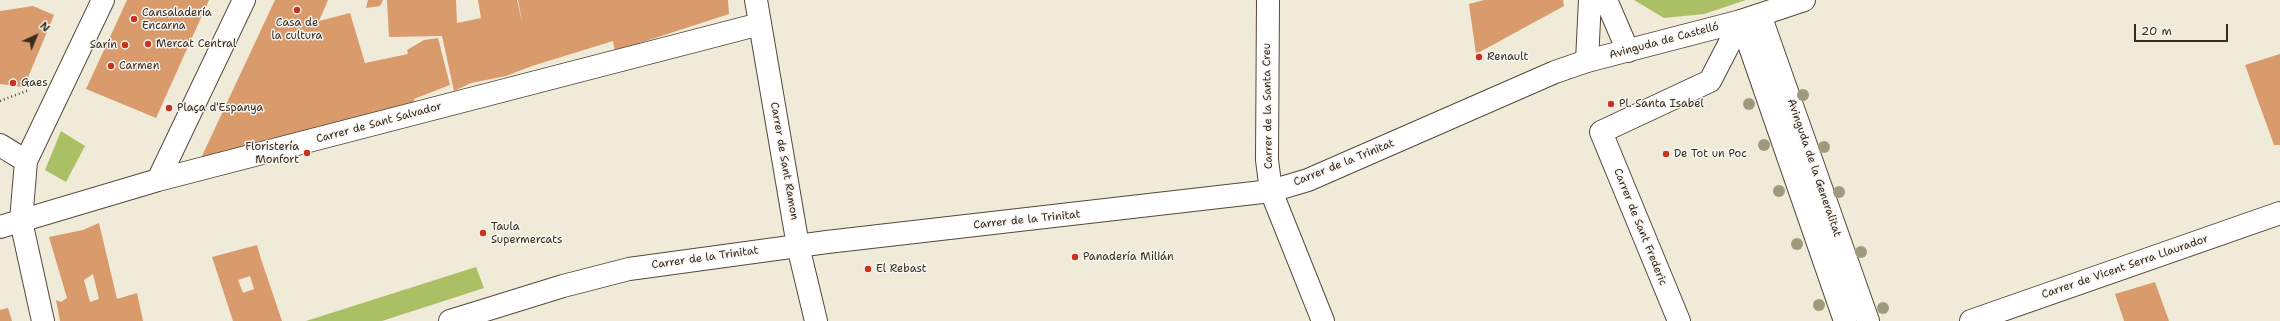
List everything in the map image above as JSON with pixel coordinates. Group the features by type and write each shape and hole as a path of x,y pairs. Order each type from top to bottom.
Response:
{"street":[{"path":"43,321 20,221 26,161 103,0"},
{"path":"158,180 244,0"},
{"name":"Carrer de Sant Ramon","path":"756,0 798,246 816,321"},
{"name":"Carrer de la Santa Creu","path":"1268,0 1267,160 1271,191 1323,321"},
{"path":"1588,61 1590,0"},
{"path":"1606,0 1628,51"},
{"name":"Avinguda de Castelló","path":"1588,61 1751,18 1804,0"},
{"name":"Avinguda de Castelló","path":"1601,132 1710,81 1751,18"},
{"name":"Avinguda de la Generalitat","path":"1751,18 1845,321"},
{"name":"Avinguda de la Generalitat","path":"1751,18 1868,321"},
{"name":"Carrer de Sant Salvador","path":"0,227 158,180 760,24"},
{"name":"Carrer de la Trinitat","path":"450,321 563,286 629,269 798,246 1271,191 1308,180 1548,75 1588,61"},
{"name":"Carrer de Sant Frederic","path":"1601,132 1679,321"},
{"path":"0,145 26,161"},
{"name":"Carrer de Vicent Serra Llaurador","path":"1970,321 2280,213"}],"path":[{"path":"0,101 34,88"}],"green space":[{"path":"1634,0 1746,0 1704,14 1664,18"},
{"path":"61,131 85,146 66,182 45,170"},
{"path":"476,267 484,288 382,321 306,321"}],"building":[{"name":"Mercat Central","path":"127,0 209,0 156,118 86,89"},
{"path":"275,0 328,0 319,21 350,13 365,63 408,54 407,50 424,40 438,38 450,85 414,99 415,107 209,159 202,156"},
{"path":"368,0 383,0 380,6 366,8"},
{"path":"387,0 456,0 457,23 481,18 478,0 517,0 523,26 518,0 728,0 729,14 615,51 613,41 532,66 506,76 471,83 454,91 442,36 389,37"},
{"path":"1484,0 1563,0 1564,6 1476,54 1469,4"},
{"path":"33,6 54,15 24,87 0,84 0,11"},
{"path":"2280,54 2280,145 2274,145 2245,65"},
{"path":"99,223 117,299 137,293 143,321 60,321 56,300 61,302 67,298 49,237 83,230","holes":["93,274 99,299 90,302 84,280"]},
{"path":"257,245 282,321 233,321 212,257","holes":["250,276 254,289 243,293 238,280"]},
{"path":"2155,282 2169,321 2124,321 2115,294"},
{"path":"8,308 12,321 0,321 0,310"}],"place":[{"name":"Casa de la cultura","path":"297,10"},
{"name":"Cansaladería Encarna","path":"134,19"},
{"name":"Mercat Central","path":"148,44"},
{"name":"Sarín","path":"125,45"},
{"name":"Renault","path":"1479,57"},
{"name":"Carmen","path":"111,66"},
{"name":"Gaes","path":"13,83"},
{"name":"Pl. Santa Isabel","path":"1611,104"},
{"name":"Plaça d'Espanya","path":"169,108"},
{"name":"Floristería Monfort","path":"307,153"},
{"name":"De Tot un Poc","path":"1666,154"},
{"name":"Taula Supermercats","path":"483,233"},
{"name":"Panadería Milián","path":"1075,257"},
{"name":"El Rebast","path":"868,269"}]}
